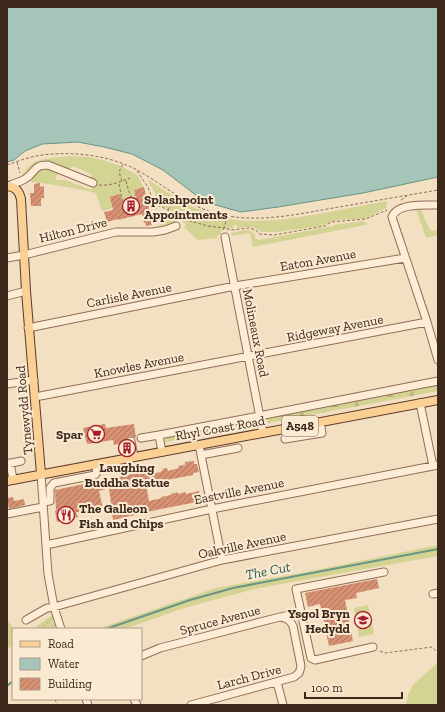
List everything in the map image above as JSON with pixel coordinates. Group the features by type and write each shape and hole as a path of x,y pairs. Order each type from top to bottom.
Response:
{"main road":[{"name":"Tynewydd Road","path":"7,186 12,186 16,189 19,192 21,199 28,328 34,380 41,474"},
{"name":"Rhyl Coast Road","path":"10,480 438,400"}],"street":[{"path":"7,186 26,179 34,170 42,165 48,165 93,183"},
{"path":"438,205 412,206 404,208 397,210 393,213 392,217 438,360"},
{"name":"Hilton Drive","path":"7,258 116,232 163,232 176,226"},
{"name":"Molineaux Road","path":"224,237 235,286 263,433"},
{"name":"Eaton Avenue","path":"235,286 405,258"},
{"name":"Carlisle Avenue","path":"28,328 235,286"},
{"path":"7,296 26,291"},
{"name":"Ridgeway Avenue","path":"248,356 427,322"},
{"name":"Knowles Avenue","path":"35,397 248,356"},
{"path":"7,384 34,380"},
{"path":"141,438 438,381"},
{"path":"420,403 435,466"},
{"path":"285,439 322,433 320,422"},
{"path":"158,435 162,452"},
{"path":"131,441 134,457"},
{"path":"199,445 222,560"},
{"path":"201,455 238,448"},
{"path":"10,480 9,463 21,461"},
{"path":"7,514 50,501 50,488 54,483 95,474 95,464"},
{"name":"Eastville Avenue","path":"46,545 212,509 435,466"},
{"name":"Tynewydd Road","path":"41,474 48,574 54,607 61,628"},
{"name":"Oakville Avenue","path":"26,620 47,608 222,560 438,519"},
{"path":"373,647 315,660 311,658 296,589 384,572"},
{"path":"280,617 301,612"},
{"name":"Spruce Avenue","path":"142,656 160,648 280,617 285,618 291,623 295,636"},
{"name":"Larch Drive","path":"191,705 202,704 294,677 297,675 301,666 295,636"},
{"path":"277,682 283,705"}],"path":[{"path":"7,165 35,157 55,154 89,154 116,161 142,173 192,205 210,212 227,216 251,218 292,215 438,190"},
{"path":"17,162 19,173"},
{"path":"122,181 119,172 123,164"},
{"path":"137,171 148,187 160,219 163,232"},
{"path":"93,183 101,185 118,183 130,178"},
{"path":"126,180 133,201"},
{"path":"118,183 123,204"},
{"path":"160,223 177,195"},
{"path":"153,203 181,216 186,220 208,226 232,230 253,229 259,234 274,235 325,226 331,222 366,219 389,210"},
{"path":"224,228 227,216"},
{"path":"373,647 385,653 432,647 438,653"}],"green space":[{"path":"68,156 89,157 106,161 123,167 137,175 144,187 134,190 137,202 123,205 120,195 110,197 113,208 102,211 96,193 68,187 34,182 32,183 31,181 36,173 42,169 45,169 58,172 55,180 65,180 91,190 95,181 90,179 92,174 72,166 69,171 53,164 41,162 35,165 23,177 22,174 30,165 37,161"},
{"path":"149,180 173,196 198,209 216,216 243,221 297,217 387,201 386,208 365,219 337,220 322,226 276,232 261,232 253,227 237,228 237,225 233,225 233,228 222,229 221,235 217,235 217,238 198,240 184,227 186,225 180,219 178,221 160,226 169,219 179,218 181,215 155,203 155,194 148,182"},
{"path":"416,209 421,210 430,230 438,230 438,235 426,238"},
{"path":"363,221 368,224 253,247 250,233 232,236 231,233 246,230 251,231 256,239 259,240 333,225"},
{"path":"438,385 438,391 268,423 267,417"},
{"path":"251,419 252,425 166,442 164,436"},
{"path":"438,545 438,556 259,588 184,608 127,628 100,628 216,588 301,573"},
{"path":"368,605 374,634 359,637 354,608"},
{"path":"52,615 55,626 52,628 34,628"},
{"path":"7,620 13,628 12,628 12,646 7,649"},
{"path":"438,662 438,705 406,705 408,695 413,685"}],"water":[{"path":"7,7 438,7 438,177 363,193 241,212 205,202 163,170 132,154 104,147 78,142 42,144 25,151 14,160 7,162"}],"building":[{"path":"40,183 40,187 44,186 44,198 41,198 41,206 31,206 30,193 34,193 34,184"},
{"name":"Splashpoint Appointments","path":"144,187 152,225 146,226 142,214 107,222 104,212 113,210 110,197 120,194 123,205 137,202 134,190"},
{"path":"105,424 106,428 134,424 136,438 130,436 126,440 123,440 125,443 114,445 113,440 87,444 83,428"},
{"path":"194,461 194,464 197,464 199,472 193,473 193,475 146,484 149,501 178,492 178,494 185,492 186,494 199,491 202,501 113,520 109,488 99,491 103,509 76,512 78,517 57,522 55,511 55,490 143,472 144,474 151,472 151,474 161,472 163,471 162,469 167,468 168,471 179,468 178,466 185,465 185,462"},
{"path":"13,497 14,501 24,499 25,505 9,509 7,498"},
{"path":"377,579 379,588 356,593 357,598 345,600 353,641 329,646 320,604 308,607 305,593"}],"waterway":[{"name":"The Cut","path":"109,628 190,600 233,588 438,549"},
{"name":"The Cut","path":"7,686 12,682"}],"place":[{"name":"Splashpoint Appointments","path":"131,206"},
{"name":"Spar","path":"96,434"},
{"name":"Laughing Buddha Statue","path":"127,448"},
{"name":"The Galleon Fish and Chips","path":"66,515"},
{"name":"Ysgol Bryn Hedydd","path":"363,620"}]}
